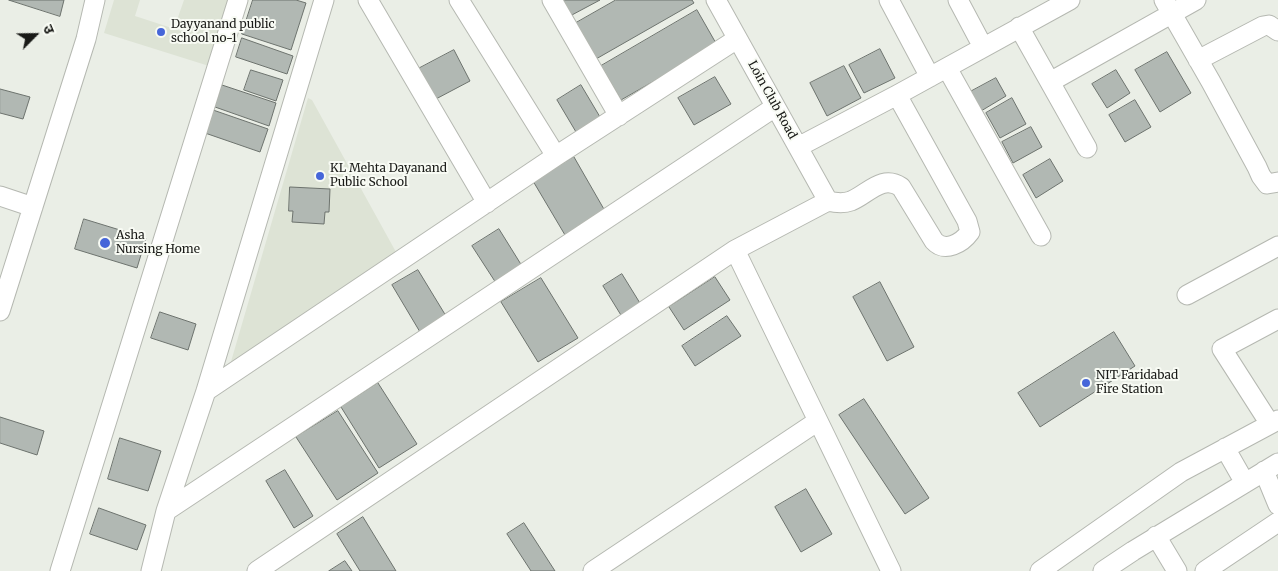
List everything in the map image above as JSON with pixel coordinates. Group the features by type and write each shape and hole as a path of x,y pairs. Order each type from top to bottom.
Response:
{"street":[{"path":"0,312 86,39 95,0"},
{"path":"60,571 238,0"},
{"path":"151,571 166,511 206,391 324,0"},
{"path":"368,0 487,203"},
{"path":"459,0 556,156"},
{"path":"552,0 619,116"},
{"name":"Loin Club Road","path":"716,0 828,201"},
{"path":"889,0 930,77"},
{"path":"958,0 983,47"},
{"path":"798,147 1070,0"},
{"path":"1050,82 1167,7 1196,0"},
{"path":"1167,7 1261,176 1267,184 1278,182"},
{"path":"1198,60 1263,26 1269,26 1278,31"},
{"path":"1019,27 1087,148"},
{"path":"206,391 556,156 737,39"},
{"path":"947,68 1041,236"},
{"path":"257,571 734,250 828,201 844,203 880,184 887,182 895,183 901,187 938,245 952,246 963,240 970,232 967,221 897,95"},
{"path":"166,511 775,107"},
{"path":"0,196 33,207"},
{"path":"1188,295 1278,246"},
{"path":"734,250 892,571"},
{"path":"1040,571 1181,472 1274,422 1222,349 1278,319"},
{"path":"593,571 818,421"},
{"path":"1225,448 1245,482"},
{"path":"1105,570 1156,536 1271,467 1278,505"},
{"path":"1204,571 1278,522"},
{"path":"1156,536 1177,571"}],"shaded area":[{"name":"Dayyanand public school no-1","path":"114,0 140,0 135,16 181,31 184,23 177,20 184,0 229,0 209,66 104,33"},
{"name":"KL Mehta Dayanand Public School","path":"308,98 312,100 396,252 230,365"}],"building":[{"path":"9,0 64,0 60,16"},
{"path":"253,0 296,0 306,3 291,50 242,34"},
{"path":"561,0 600,0 570,16"},
{"path":"616,0 692,0 694,3 596,59 576,23"},
{"path":"697,10 717,45 621,100 601,66"},
{"path":"242,38 293,56 287,74 236,57"},
{"path":"880,49 895,78 864,93 849,65"},
{"path":"454,50 470,81 434,100 418,69"},
{"path":"1167,52 1191,93 1160,112 1135,70"},
{"path":"844,66 861,98 827,116 810,83"},
{"path":"251,70 283,80 276,101 244,90"},
{"path":"1116,70 1130,93 1107,108 1092,84"},
{"path":"715,77 731,104 694,125 678,98"},
{"path":"996,78 1006,96 981,111 970,92"},
{"path":"222,85 276,103 269,126 215,107"},
{"path":"581,85 603,122 579,137 557,100"},
{"path":"0,89 30,97 23,119 0,113"},
{"path":"1012,98 1026,124 1000,138 986,113"},
{"path":"1135,100 1151,127 1125,142 1109,115"},
{"path":"213,110 268,129 260,152 205,133"},
{"path":"1031,127 1042,147 1013,163 1002,142"},
{"path":"574,157 605,211 565,235 533,181"},
{"path":"1050,159 1063,181 1036,198 1023,175"},
{"path":"290,187 330,189 329,212 325,212 324,224 292,222 293,211 289,211"},
{"path":"84,219 146,238 137,268 75,249"},
{"path":"499,229 522,266 496,283 472,246"},
{"path":"418,270 446,316 420,332 392,285"},
{"path":"622,274 643,308 624,320 603,286"},
{"path":"715,277 730,300 684,330 669,307"},
{"path":"541,278 578,338 538,362 501,302"},
{"path":"880,282 914,347 887,361 853,297"},
{"path":"160,312 196,324 188,350 151,338"},
{"path":"727,316 741,336 695,366 682,346"},
{"path":"1114,332 1135,366 1040,427 1018,393"},
{"path":"378,383 417,444 379,468 341,407"},
{"path":"864,399 929,498 905,514 839,415"},
{"path":"338,411 378,473 337,500 296,437"},
{"path":"0,417 44,431 37,455 0,443"},
{"path":"120,438 161,451 148,491 108,479"},
{"path":"285,470 313,516 294,528 266,481"},
{"path":"806,489 832,534 801,552 775,507"},
{"path":"99,508 146,525 137,550 90,534"},
{"path":"363,517 396,571 360,571 337,534"},
{"path":"524,523 555,571 531,571 507,534"},
{"path":"345,561 352,571 329,571"}],"place":[{"name":"Dayyanand public school no-1","path":"161,32"},
{"name":"KL Mehta Dayanand Public School","path":"320,176"},
{"name":"Asha Nursing Home","path":"105,243"},
{"name":"NIT Faridabad Fire Station","path":"1086,383"}]}
